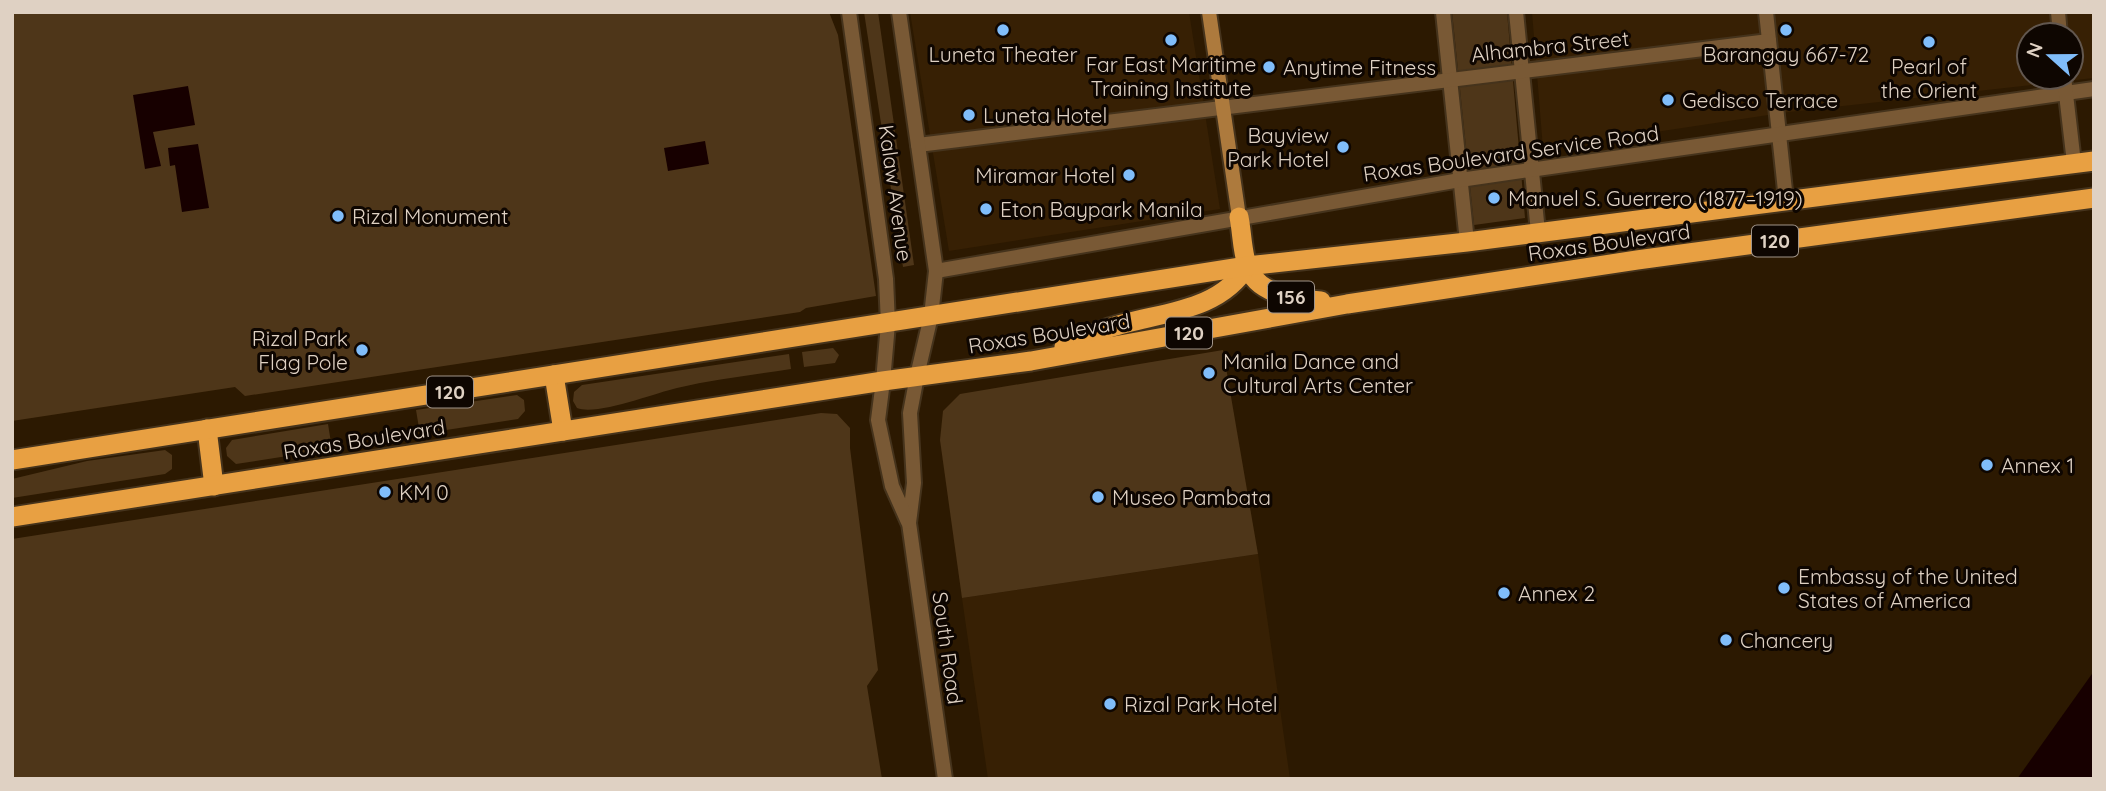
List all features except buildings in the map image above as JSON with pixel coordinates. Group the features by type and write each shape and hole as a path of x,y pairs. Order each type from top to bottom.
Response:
{"highway":[{"name":"Roxas Boulevard","path":"12,460 1247,266 1467,242 2094,160"},
{"name":"Roxas Boulevard","path":"12,517 883,381 1031,361 1347,304 1637,260 2094,198"},
{"name":"156","path":"1239,217 1247,266 1253,276 1279,294 1347,304"},
{"name":"156","path":"1031,361 1110,328 1148,320 1219,296 1231,289 1247,266"},
{"path":"554,375 563,431"},
{"path":"207,429 214,486"}],"main road":[{"name":"156","path":"1209,12 1239,217"}],"street":[{"name":"Kalaw Avenue","path":"849,12 886,278 888,324 883,381"},
{"name":"Kalaw Avenue","path":"899,12 936,271 931,316 918,376"},
{"path":"1443,12 1467,242"},
{"path":"1516,12 1538,232"},
{"path":"1766,12 1786,200"},
{"name":"Alhambra Street","path":"918,145 1769,41"},
{"name":"Roxas Boulevard Service Road","path":"936,271 1460,180 1533,172 2094,89"},
{"path":"2066,93 2074,163"},
{"name":"South Road","path":"918,376 910,413 914,483 909,523 945,779"},
{"name":"South Road","path":"883,381 878,421 892,486 909,523"}],"shaded area":[{"path":"12,12 829,12 838,35 876,296 806,308 800,312 245,396 235,387 12,421"},
{"path":"864,12 878,12 914,265 903,267"},
{"path":"910,12 1189,12 1220,209 949,251"},
{"path":"1452,12 1507,12 1525,218 1474,225"},
{"path":"1532,12 2094,12 2094,78 2085,79 2085,21 2015,21 2015,87 1789,112 1543,149"},
{"path":"188,86 195,125 153,132 161,166 145,169 133,95"},
{"path":"705,141 709,164 668,171 664,148"},
{"path":"198,144 209,208 182,212 175,165 170,166 168,148"},
{"path":"833,348 839,355 835,363 804,367 802,352"},
{"name":"Museo Pambata","path":"1223,350 1258,554 962,598 940,440 943,411 960,394"},
{"path":"789,354 791,369 691,385 598,409 577,408 573,401 574,392 582,385"},
{"path":"517,395 524,400 525,411 518,419 420,434 416,410"},
{"path":"821,413 837,414 850,428 850,448 878,670 867,686 882,779 12,779 12,539"},
{"path":"328,424 332,449 236,464 227,456 226,448 232,440"},
{"path":"165,450 172,455 172,469 165,474 12,498 12,479 87,461"},
{"path":"1258,554 1290,779 988,779 962,598"},
{"path":"2094,671 2094,779 2017,779"}],"place":[{"name":"Luneta Theater","path":"1003,30"},
{"name":"Barangay 667-72","path":"1786,30"},
{"name":"Far East Maritime Training Institute","path":"1171,40"},
{"name":"Pearl of the Orient","path":"1929,42"},
{"name":"Anytime Fitness","path":"1269,67"},
{"name":"Gedisco Terrace","path":"1668,100"},
{"name":"Luneta Hotel","path":"969,115"},
{"name":"Bayview Park Hotel","path":"1343,147"},
{"name":"Miramar Hotel","path":"1129,175"},
{"name":"Manuel S. Guerrero (1877–1919)","path":"1494,198"},
{"name":"Eton Baypark Manila","path":"986,209"},
{"name":"Rizal Monument","path":"338,216"},
{"name":"Rizal Park Flag Pole","path":"362,350"},
{"name":"Manila Dance and Cultural Arts Center","path":"1209,373"},
{"name":"Annex 1","path":"1987,465"},
{"name":"KM 0","path":"385,492"},
{"name":"Museo Pambata","path":"1098,497"},
{"name":"Embassy of the United States of America","path":"1784,588"},
{"name":"Annex 2","path":"1504,593"},
{"name":"Chancery","path":"1726,640"},
{"name":"Rizal Park Hotel","path":"1110,704"}]}
